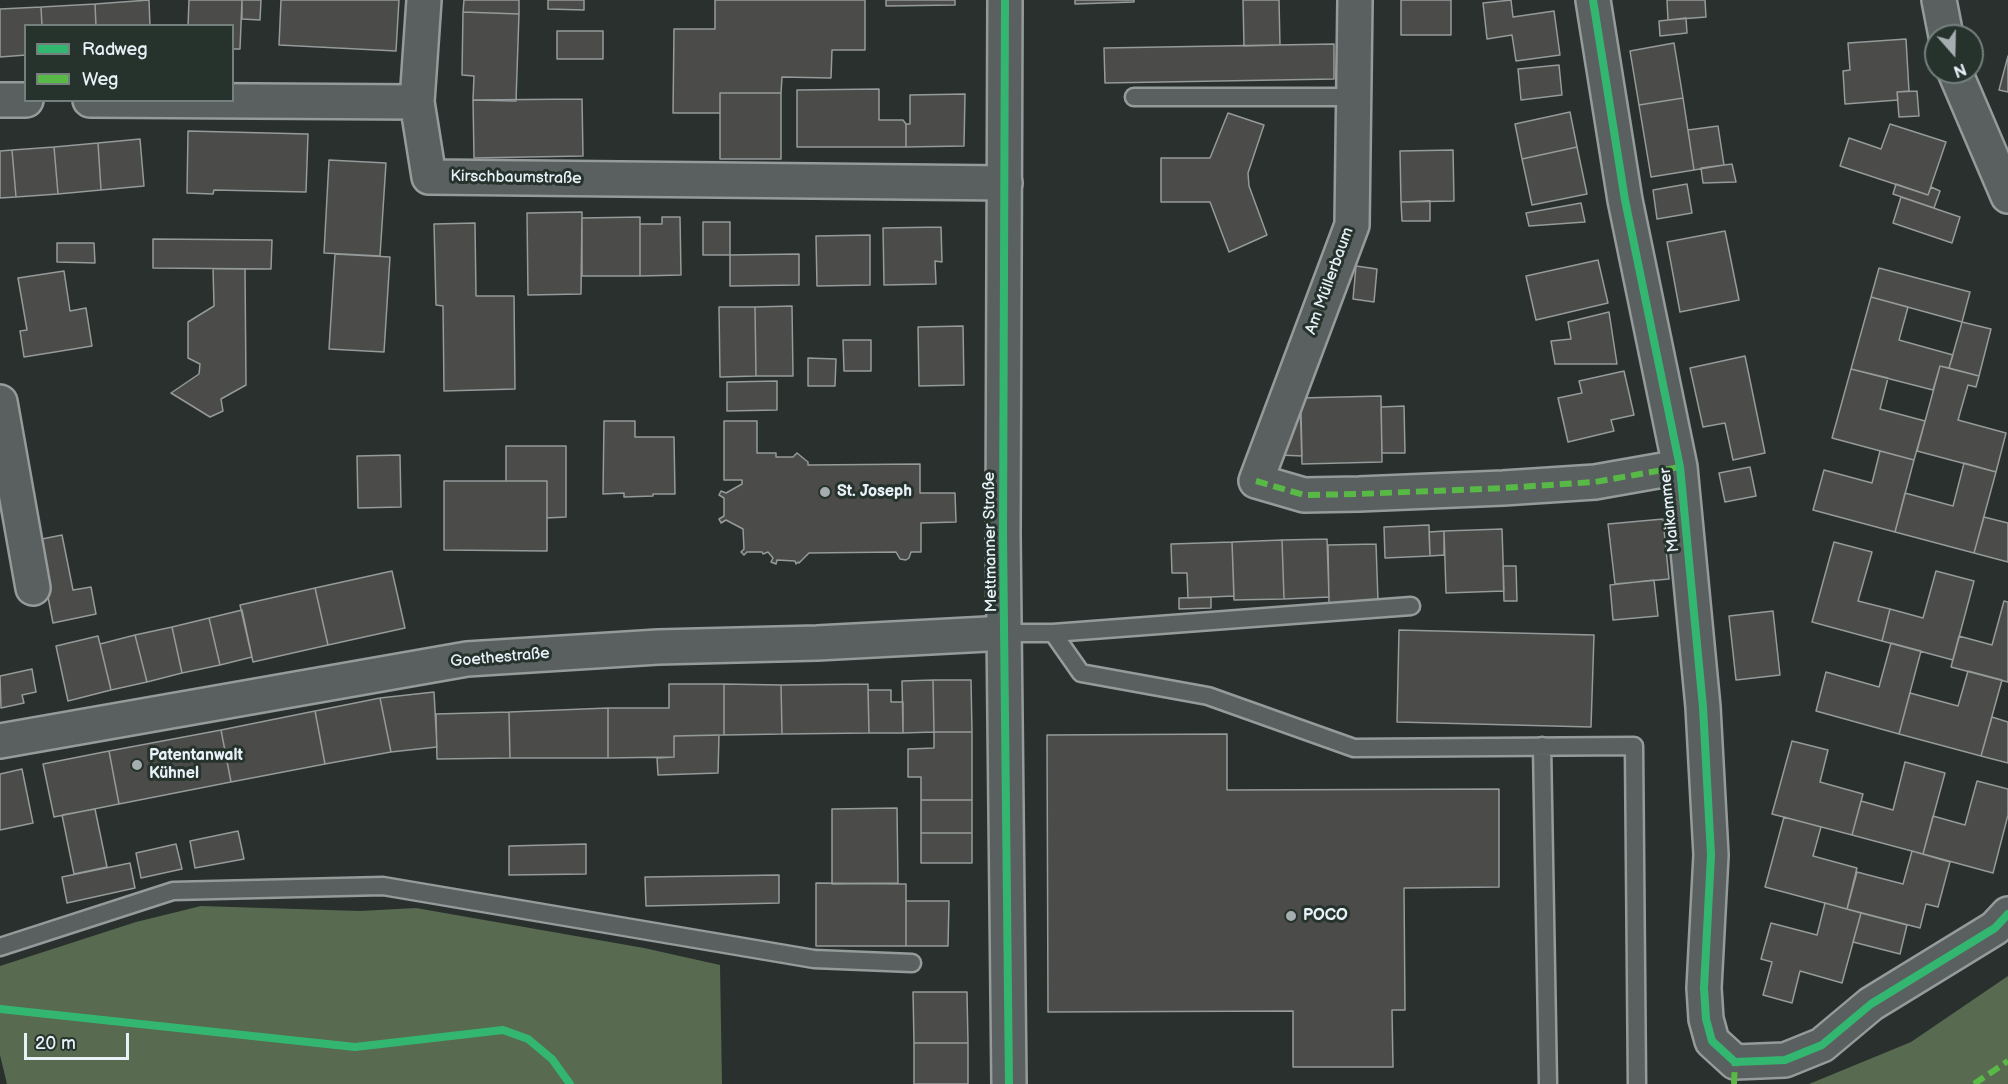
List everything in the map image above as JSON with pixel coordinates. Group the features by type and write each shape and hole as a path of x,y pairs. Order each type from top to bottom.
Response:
{"street":[{"path":"234,101 417,102 424,0"},
{"name":"Mettmanner Straße","path":"1005,0 1003,534 1006,633 1009,1084"},
{"name":"Am Müllerbaum","path":"1256,481 1352,225 1355,0"},
{"name":"Maikammer","path":"1593,0 1625,200 1680,467 1703,707 1711,855 1704,988 1706,1019 1712,1041 1735,1062 1785,1060 1822,1045 1871,1004 1995,928 2008,914"},
{"path":"1939,0 1944,24"},
{"path":"1960,84 2008,196"},
{"path":"0,100 24,100"},
{"name":"Kirschbaumstraße","path":"417,102 429,177 1005,183"},
{"path":"0,402 33,588"},
{"name":"Maikammer","path":"1256,481 1304,495 1359,494 1595,482 1680,467"},
{"name":"Goethestraße","path":"0,741 467,659 658,647 817,644 1006,633"}],"lane":[{"path":"1134,97 1354,97"},
{"name":"Mettmanner Straße","path":"1006,633 1053,633 1411,606"},
{"path":"1053,633 1081,673 1208,696 1354,748 1634,746 1637,1084"},
{"path":"1542,746 1548,1084"},
{"path":"0,947 173,891 383,886 814,959 912,963"}],"green space":[{"path":"201,906 360,911 416,908 644,948 720,965 722,1084 7,1084 0,1055 0,966 136,922"},
{"path":"2008,976 2008,1084 1809,1084 1911,1042"}],"building":[{"path":"149,0 150,24 96,24 95,4"},
{"path":"189,0 242,0 240,49 234,49 234,24 188,24"},
{"path":"242,0 261,0 260,20 242,19"},
{"path":"281,0 399,0 396,51 279,45"},
{"path":"464,0 519,0 519,14 463,12"},
{"path":"548,0 584,0 584,10 548,9"},
{"path":"715,0 865,0 865,50 832,50 831,78 782,77 781,93 720,93 720,113 673,113 674,29 715,29"},
{"path":"886,0 955,0 955,5 886,6"},
{"path":"1075,0 1134,0 1134,2 1075,4"},
{"path":"1243,0 1279,0 1280,45 1244,46"},
{"path":"1401,0 1451,0 1451,35 1401,35"},
{"path":"1511,0 1513,17 1554,11 1560,55 1516,61 1512,35 1487,39 1483,3"},
{"path":"1667,0 1705,0 1706,17 1668,20"},
{"path":"95,4 96,24 42,24 41,7"},
{"path":"41,7 42,24 24,24 24,55 0,57 0,9"},
{"path":"463,12 519,14 516,101 473,100 474,76 462,75"},
{"path":"1686,18 1687,33 1660,36 1659,21"},
{"path":"557,31 603,31 603,59 557,59"},
{"path":"1906,39 1909,91 1897,92 1898,100 1845,104 1843,71 1850,70 1848,43"},
{"path":"1674,43 1683,98 1639,105 1630,51"},
{"path":"1334,44 1334,79 1105,83 1104,48"},
{"path":"2008,56 2008,92 1999,90"},
{"path":"1559,65 1562,95 1521,100 1518,69"},
{"path":"879,89 879,120 903,120 906,124 906,147 797,147 797,90"},
{"path":"1917,91 1919,116 1899,117 1897,92"},
{"path":"720,93 781,93 781,159 720,159"},
{"path":"965,94 964,146 906,147 906,124 910,124 910,95"},
{"path":"1683,98 1694,170 1651,177 1639,105"},
{"path":"582,99 583,156 474,158 473,100"},
{"path":"1570,112 1577,147 1522,159 1515,124"},
{"path":"1228,113 1264,125 1248,173 1249,186 1267,235 1229,252 1210,202 1161,202 1161,158 1210,158"},
{"path":"1890,124 1946,142 1928,195 1840,166 1849,138 1881,149"},
{"path":"1718,126 1724,165 1694,170 1688,130"},
{"path":"188,131 308,134 306,192 214,190 213,194 187,193"},
{"path":"140,139 144,186 101,190 98,143"},
{"path":"98,143 101,190 58,194 54,147"},
{"path":"54,147 58,194 16,197 12,150"},
{"path":"1577,147 1587,194 1532,205 1522,159"},
{"path":"12,150 16,197 0,198 0,151"},
{"path":"1453,150 1454,201 1401,202 1400,151"},
{"path":"329,160 386,163 380,256 324,253"},
{"path":"1732,164 1736,182 1703,183 1701,168"},
{"path":"1687,184 1692,213 1657,219 1653,190"},
{"path":"1896,184 1928,195 1931,187 1940,191 1934,208 1893,194"},
{"path":"1901,197 1960,217 1952,243 1893,223"},
{"path":"1430,201 1430,221 1402,221 1401,202"},
{"path":"1581,203 1585,222 1529,226 1526,213"},
{"path":"582,212 581,294 528,295 527,213"},
{"path":"640,217 640,276 582,276 582,218"},
{"path":"662,217 680,217 681,275 640,276 640,224 662,224"},
{"path":"703,222 730,222 730,255 703,255"},
{"path":"475,223 476,296 514,296 515,389 444,391 443,306 436,305 434,224"},
{"path":"941,227 942,262 935,261 936,284 884,285 883,228"},
{"path":"1725,231 1739,300 1680,312 1667,242"},
{"path":"870,235 870,285 817,286 816,236"},
{"path":"153,239 272,240 271,269 153,268"},
{"path":"57,243 94,243 95,263 57,262"},
{"path":"335,254 390,257 384,352 329,349"},
{"path":"799,254 799,285 730,286 730,255"},
{"path":"1598,260 1608,303 1536,320 1526,276"},
{"path":"1356,266 1377,269 1374,302 1353,299"},
{"path":"1879,268 1970,292 1962,322 1871,297"},
{"path":"213,269 245,269 246,385 221,399 223,411 210,417 171,393 199,374 200,364 188,358 188,322 214,306"},
{"path":"64,271 70,311 86,308 92,346 24,357 20,331 27,330 18,278"},
{"path":"1871,297 1908,307 1899,340 1953,355 1949,368 1940,366 1933,390 1851,369"},
{"path":"792,306 793,376 756,376 755,307"},
{"path":"719,307 755,307 756,376 720,377"},
{"path":"1609,312 1617,364 1555,364 1551,341 1571,339 1568,322"},
{"path":"1962,322 1991,329 1979,376 1949,368"},
{"path":"963,326 964,385 919,386 918,327"},
{"path":"843,340 871,340 871,371 844,371"},
{"path":"1745,356 1765,453 1733,460 1725,423 1703,427 1690,368"},
{"path":"808,358 836,359 835,386 808,386"},
{"path":"1940,366 1979,376 1976,387 1968,385 1958,420 2006,433 1996,472 1917,451"},
{"path":"1851,369 1888,378 1880,409 1925,421 1914,460 1832,438"},
{"path":"1624,371 1634,415 1611,420 1614,431 1568,442 1558,398 1582,393 1579,381"},
{"path":"777,381 777,410 727,411 727,382"},
{"path":"1381,396 1382,462 1302,464 1300,398"},
{"path":"1404,406 1405,453 1382,453 1381,407"},
{"path":"1301,413 1302,456 1279,455 1292,414"},
{"path":"604,421 635,421 635,437 674,437 675,494 624,497 624,493 603,494"},
{"name":"St. Joseph","path":"724,421 757,421 757,453 776,453 776,457 793,457 797,453 808,462 808,465 920,464 920,493 955,493 956,522 921,523 921,552 911,552 906,560 900,559 896,552 809,553 796,564 795,561 777,560 776,564 771,562 773,558 768,552 763,554 762,552 747,552 744,555 741,552 744,549 743,529 726,520 721,523 719,519 724,516 724,498 719,495 721,491 726,493 742,484 742,480 724,480"},
{"path":"506,446 566,446 566,517 547,518 547,481 506,481"},
{"path":"1880,451 1914,460 1895,532 1813,510 1824,470 1872,483"},
{"path":"400,455 401,507 358,508 357,456"},
{"path":"1964,463 1996,472 1974,553 1895,532 1905,493 1953,506"},
{"path":"1750,467 1756,496 1725,502 1719,473"},
{"path":"444,481 547,481 547,551 444,550"},
{"path":"1984,517 2008,523 2008,562 1974,553"},
{"path":"1663,519 1669,579 1615,584 1608,524"},
{"path":"1429,525 1430,556 1385,558 1384,527"},
{"path":"1502,529 1504,591 1446,593 1444,531"},
{"path":"1444,531 1444,555 1430,556 1429,532"},
{"path":"62,535 73,590 91,587 96,614 53,623 37,540"},
{"path":"1327,539 1329,597 1284,599 1282,540"},
{"path":"1282,540 1284,599 1234,600 1232,542"},
{"path":"1232,542 1234,596 1188,598 1187,573 1172,573 1171,544"},
{"path":"1834,542 1872,552 1858,601 1890,609 1882,641 1812,622"},
{"path":"1376,544 1378,601 1329,603 1328,545"},
{"path":"1503,566 1516,566 1517,601 1504,601"},
{"path":"392,571 405,628 328,645 315,588"},
{"path":"1936,571 1974,581 1953,660 1882,641 1890,609 1923,618"},
{"path":"1654,580 1658,616 1613,620 1610,585"},
{"path":"315,588 328,645 253,662 240,605"},
{"path":"1211,597 1211,608 1179,609 1179,598"},
{"path":"2004,601 2008,602 2008,682 1951,667 1959,636 1992,645"},
{"path":"242,610 252,657 220,665 209,618"},
{"path":"1773,611 1780,675 1736,680 1729,616"},
{"path":"209,618 220,665 182,673 172,627"},
{"path":"172,627 182,673 147,682 135,635"},
{"path":"1399,630 1594,635 1591,727 1397,722"},
{"path":"135,635 147,682 111,690 100,644"},
{"path":"98,636 111,690 68,701 56,646"},
{"path":"1891,643 1921,651 1899,734 1816,711 1826,672 1879,687"},
{"path":"32,669 36,692 22,695 24,703 1,708 0,676"},
{"path":"1968,671 2002,680 1981,756 1899,734 1910,693 1958,706"},
{"path":"933,680 971,680 972,732 934,732"},
{"path":"933,680 934,732 903,733 902,681"},
{"path":"669,684 724,684 724,735 674,736 674,757 608,758 608,708 669,708"},
{"path":"724,684 781,685 782,734 724,735"},
{"path":"868,684 869,733 782,734 781,685"},
{"path":"868,690 891,690 891,702 903,702 903,733 869,733"},
{"path":"434,692 437,747 391,752 380,698"},
{"path":"380,698 391,752 325,764 315,711"},
{"path":"608,708 608,758 510,758 509,712"},
{"path":"315,711 325,764 231,782 221,730"},
{"path":"509,712 510,758 437,759 436,714"},
{"path":"1992,717 2008,722 2008,763 1981,756"},
{"path":"221,730 231,782 119,804 109,751"},
{"path":"934,732 972,732 972,800 921,800 921,777 908,777 908,749 934,748"},
{"path":"1227,734 1227,790 1499,789 1499,887 1404,888 1405,1010 1392,1010 1393,1067 1293,1067 1293,1011 1048,1012 1047,735"},
{"path":"719,735 718,773 658,775 657,758 674,757 674,736"},
{"path":"1792,741 1828,750 1820,782 1863,794 1852,835 1772,814"},
{"path":"109,751 119,804 54,817 43,764"},
{"path":"1905,762 1945,773 1923,854 1852,835 1861,801 1893,810"},
{"path":"22,769 33,823 0,830 0,774"},
{"path":"1977,781 2008,789 2008,815 1993,873 1923,854 1933,816 1965,825"},
{"path":"921,800 972,800 972,833 921,833"},
{"path":"897,808 898,883 832,884 832,809"},
{"path":"95,809 107,867 74,874 62,815"},
{"path":"1784,817 1821,827 1813,856 1857,868 1847,909 1765,887"},
{"path":"238,831 244,859 195,868 190,841"},
{"path":"921,833 972,833 972,863 921,863"},
{"path":"176,844 182,869 141,878 136,853"},
{"path":"586,844 586,874 509,875 509,846"},
{"path":"1912,851 1950,862 1938,907 1926,904 1920,928 1847,909 1857,872 1903,884"},
{"path":"130,863 135,888 67,903 62,877"},
{"path":"779,875 779,903 646,906 645,877"},
{"path":"816,883 906,884 906,946 816,946"},
{"path":"906,901 949,901 948,946 906,946"},
{"path":"1825,903 1861,913 1842,983 1800,971 1792,1003 1763,995 1772,962 1761,959 1771,923 1817,935"},
{"path":"1861,913 1907,925 1900,954 1853,942"},
{"path":"913,992 967,992 968,1043 914,1043"},
{"path":"914,1043 968,1043 968,1084 914,1084"}],"marked path":[{"path":"1256,481 1304,495 1359,494 1595,482 1680,467"},
{"path":"1974,1084 2008,1061"},
{"path":"1734,1084 1735,1062"}],"cycle path":[{"path":"1005,0 1003,534 1009,1084"},
{"path":"1593,0 1625,200 1680,467 1703,707 1711,855 1704,988 1706,1019 1712,1041 1735,1062 1785,1060 1822,1045 1871,1004 1995,928 2008,914"},
{"path":"0,1009 355,1047 503,1030 528,1039 552,1059 570,1084"}],"place":[{"name":"St. Joseph","path":"825,492"},
{"name":"Patentanwalt Kühnel","path":"137,765"},
{"name":"POCO","path":"1291,916"}]}
